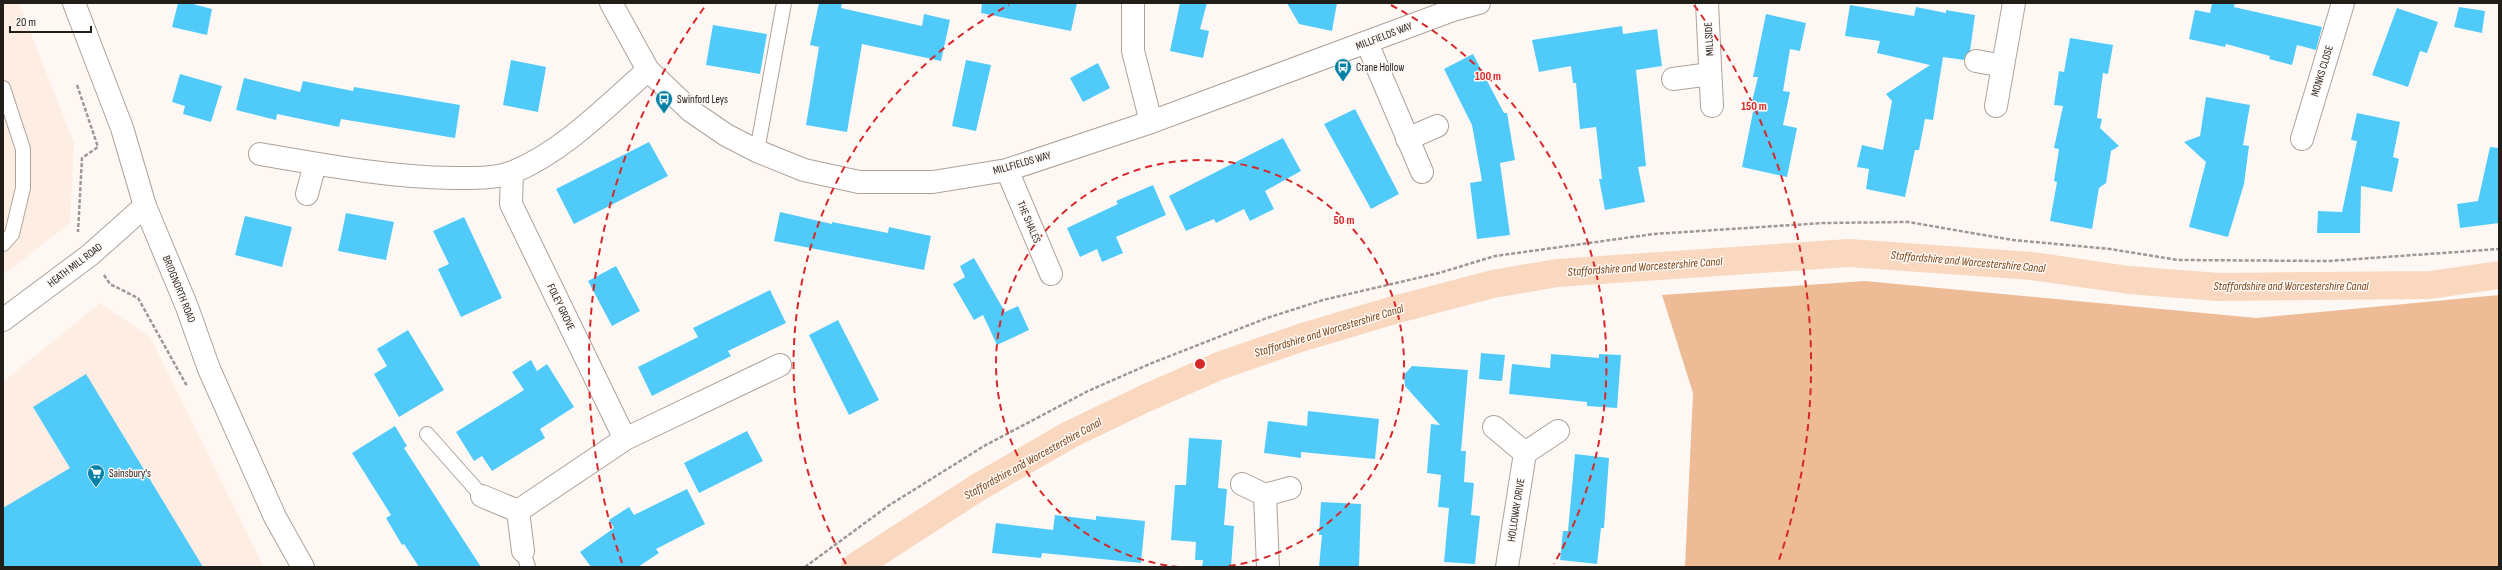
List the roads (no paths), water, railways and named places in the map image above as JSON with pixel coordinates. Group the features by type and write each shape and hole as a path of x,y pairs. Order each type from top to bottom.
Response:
{"street":[{"name":"BRIDGNORTH ROAD","path":"74,3 122,128 145,206 187,306 209,369 274,517 303,567"},
{"name":"MILLFIELDS WAY","path":"611,3 648,70 691,111 757,151 804,170 859,182 933,182 1007,170 1151,122 1453,10 1479,3"},
{"path":"1133,3 1132,51 1151,122"},
{"name":"MILLSIDE","path":"1707,3 1712,106"},
{"path":"1996,106 2014,3"},
{"name":"MONKS CLOSE","path":"2302,140 2343,3"},
{"path":"1367,43 1422,172"},
{"path":"1976,62 2003,66"},
{"path":"260,154 315,164 414,178 478,178 512,172 539,159 581,128 648,70"},
{"path":"1673,79 1710,74"},
{"path":"1407,138 1437,126"},
{"path":"307,194 315,164"},
{"name":"THE SHALES","path":"1007,170 1051,274"},
{"name":"FOLEY GROVE","path":"512,172 511,204 625,439"},
{"name":"HEATH MILL ROAD","path":"3,320 65,272 90,255 145,206"},
{"path":"518,511 625,439 780,365"},
{"path":"1494,427 1525,453 1558,431"},
{"name":"HOLLOWAY DRIVE","path":"1508,567 1525,453"},
{"path":"1242,484 1265,495 1290,488"},
{"path":"1265,495 1268,567"},
{"path":"482,496 518,511"},
{"path":"518,511 525,559"}],"lane":[{"path":"757,151 784,3"},
{"path":"3,88 23,149 23,188 12,234 3,244"},
{"path":"427,434 482,496"}],"waterway":[{"name":"Staffordshire and Worcestershire Canal","path":"855,567 977,488 1069,435 1144,399 1219,366 1300,338 1394,310 1493,284 1557,273 1849,253 2032,266 2129,280 2218,287 2430,285 2499,275"}],"place":[{"name":"Crane Hollow","path":"1343,82"},
{"name":"Swinford Leys","path":"664,114"},
{"name":"Sainsbury's","path":"96,488"}]}
